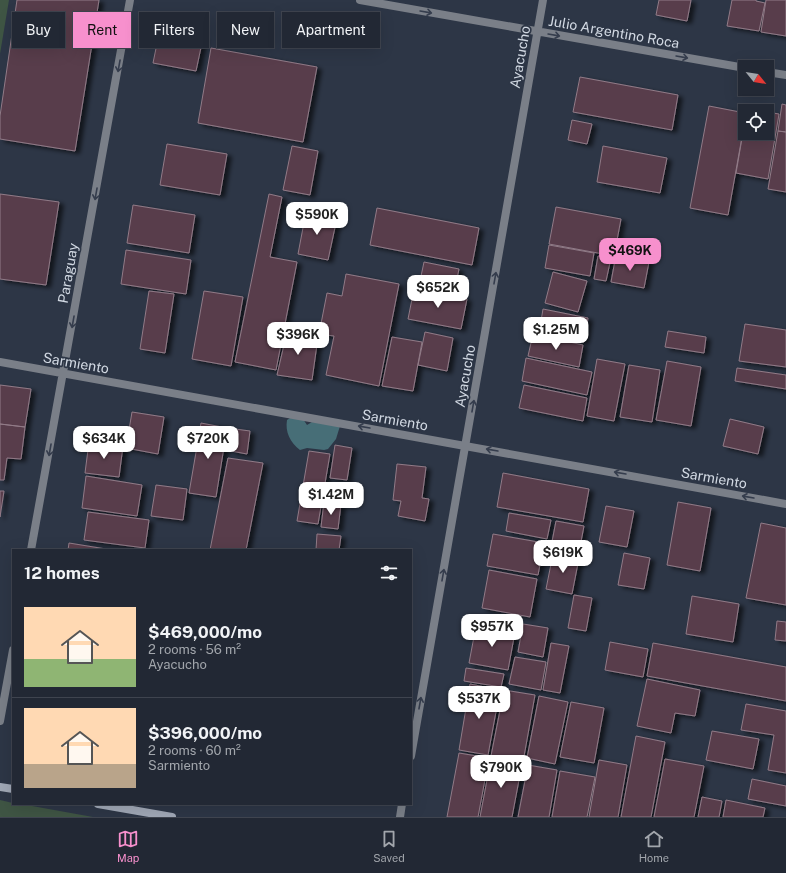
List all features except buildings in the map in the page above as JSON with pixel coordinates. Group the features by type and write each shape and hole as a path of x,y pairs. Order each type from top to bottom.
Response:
{"main road":[{"path":"0,787 12,789"},
{"path":"104,805 172,817"}],"street":[{"name":"Paraguay","path":"31,549 130,0"},
{"name":"Julio Argentino Roca","path":"360,0 738,67"},
{"name":"Ayacucho","path":"412,750 543,0"},
{"path":"774,73 786,75"},
{"name":"Sarmiento","path":"0,362 786,504"},
{"path":"0,721 12,655"},
{"path":"400,817 402,805"}],"shaded area":[{"path":"0,0 9,0 0,54"},
{"path":"290,418 303,419 307,425 312,422 340,426 336,439 328,449 307,448 300,450 293,444 288,433 287,420"},
{"path":"0,800 12,803 12,805 27,805 93,817 0,817"}]}
